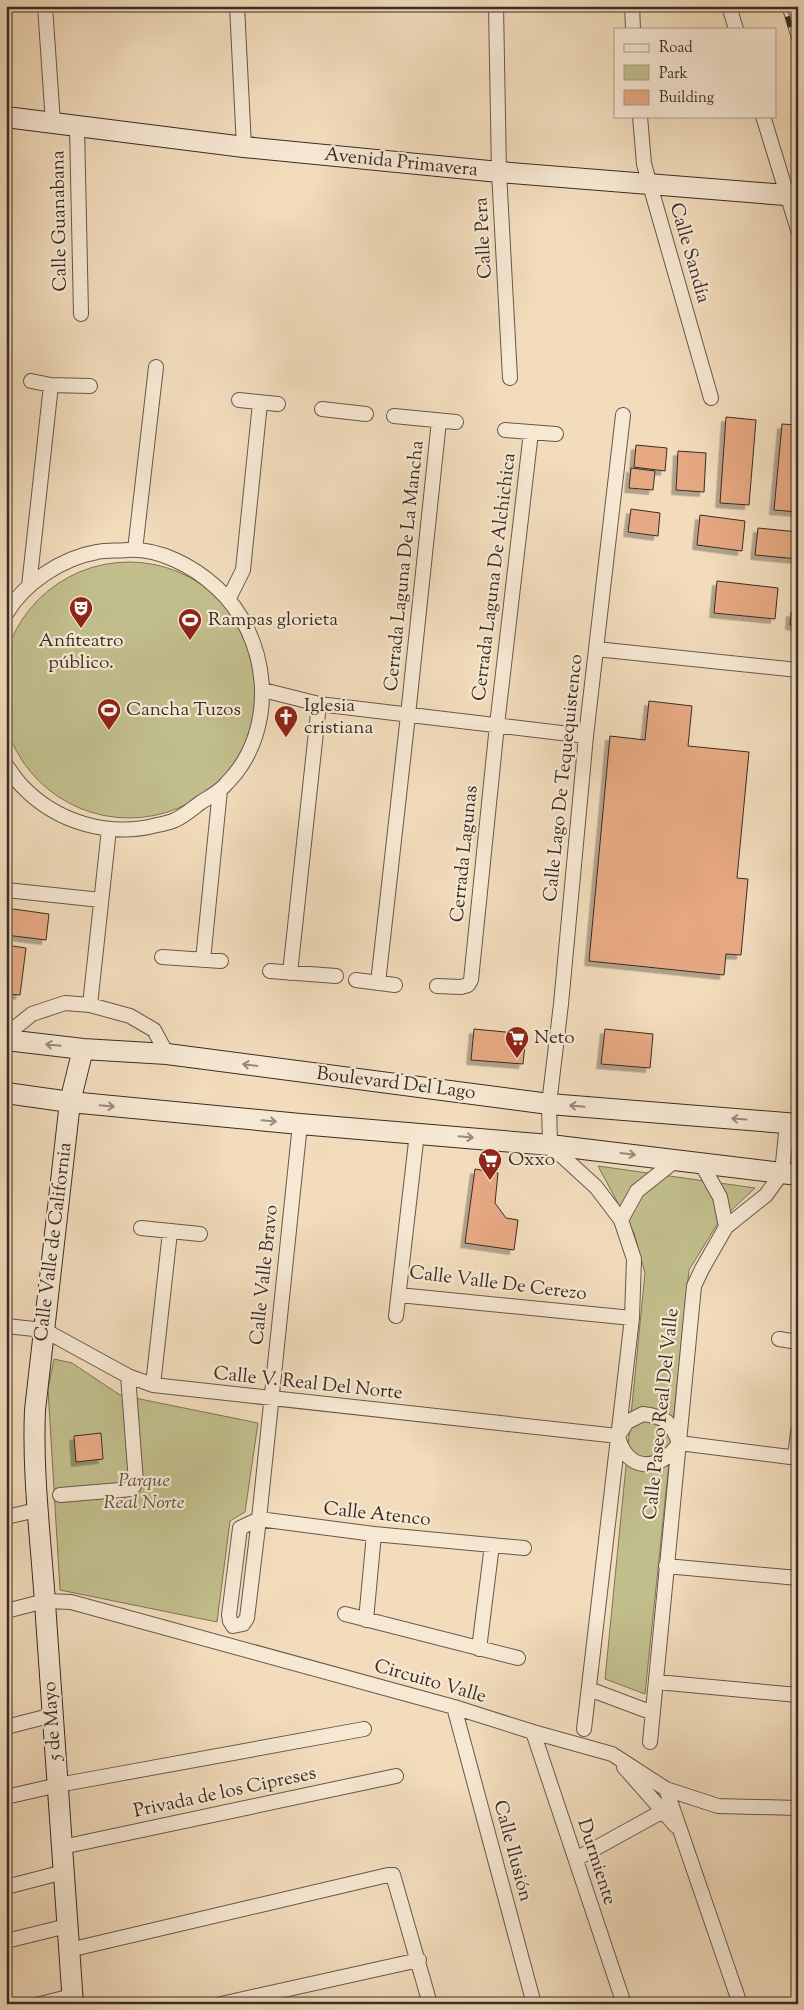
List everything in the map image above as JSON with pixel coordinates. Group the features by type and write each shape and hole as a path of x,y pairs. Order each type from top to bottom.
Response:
{"street":[{"path":"45,6 53,123"},
{"path":"237,6 244,147"},
{"name":"Calle Pera","path":"496,6 499,172 510,378"},
{"path":"632,6 633,28"},
{"path":"729,6 736,28"},
{"name":"Avenida Primavera","path":"6,117 244,147 499,172 792,196"},
{"name":"Calle Sandía","path":"640,118 644,164 711,398"},
{"path":"764,118 792,196 798,230"},
{"name":"Calle Guanabana","path":"77,127 81,314"},
{"path":"135,550 156,367"},
{"path":"31,381 51,385 90,386"},
{"path":"29,586 51,385"},
{"path":"240,400 278,404"},
{"path":"229,598 243,570 260,403"},
{"path":"322,409 366,414"},
{"name":"Calle Lago De Tequequistenco","path":"550,1145 549,1104 561,1004 586,736 623,415"},
{"path":"394,416 456,422"},
{"name":"Cerrada Laguna De La Mancha","path":"378,983 439,421"},
{"path":"505,430 556,434"},
{"name":"Cerrada Laguna De Alchichica","path":"497,726 531,432"},
{"path":"6,614 29,586 60,564 97,552 135,550 170,558 202,574 229,598 248,626 259,657 263,690 259,724 247,755 229,782 175,820 143,829 110,830 77,822 47,807 22,786 6,765"},
{"path":"596,649 798,670"},
{"path":"263,690 318,704 586,736"},
{"path":"290,973 318,704"},
{"name":"Cerrada Lagunas","path":"436,986 468,986 471,980 497,726"},
{"path":"203,960 220,790"},
{"path":"90,1005 110,830"},
{"path":"6,890 101,900"},
{"path":"162,956 220,961"},
{"path":"270,971 336,976"},
{"path":"356,980 395,984"},
{"path":"6,1035 32,1014 65,1004 90,1005 130,1016 154,1030 167,1054"},
{"name":"Boulevard Del Lago","path":"6,1040 83,1049 167,1054 549,1104 792,1123"},
{"name":"Calle Valle de California","path":"34,1438 35,1410 70,1102 83,1049"},
{"path":"6,1093 70,1102 300,1124 550,1145 790,1174 792,1123"},
{"name":"Calle Valle Bravo","path":"259,1519 240,1528 229,1615 233,1626 243,1624 247,1618 259,1519 300,1124"},
{"name":"Calle Valle De Cerezo","path":"417,1133 399,1295 632,1318"},
{"name":"Calle Paseo Real Del Valle","path":"550,1145 596,1187 621,1220 634,1260 632,1318 584,1728"},
{"path":"621,1220 637,1191 676,1160"},
{"path":"701,1164 720,1198 726,1227"},
{"name":"Calle Paseo Real Del Valle","path":"650,1742 694,1286 726,1227 790,1174"},
{"path":"141,1228 200,1234"},
{"path":"153,1385 170,1232"},
{"path":"396,1316 399,1295"},
{"name":"Calle V. Real Del Norte","path":"6,1326 44,1330 128,1376 153,1385 618,1436"},
{"path":"780,1339 798,1342"},
{"path":"60,1495 132,1489 136,1482 128,1376"},
{"path":"643,1414 660,1416 673,1427 678,1443 672,1454 662,1461 651,1464 639,1463 628,1457 621,1447 618,1436 627,1422 643,1414"},
{"path":"678,1443 796,1457 798,1432"},
{"name":"5 de Mayo","path":"34,1438 37,1510 73,2000"},
{"path":"6,1517 37,1510"},
{"name":"Calle Atenco","path":"259,1519 374,1534 524,1548"},
{"path":"366,1620 374,1534"},
{"path":"479,1650 492,1545"},
{"path":"666,1566 798,1578"},
{"name":"Circuito Valle","path":"6,1611 45,1601 72,1602 454,1707 612,1754 666,1789 718,1806 798,1808"},
{"path":"345,1614 479,1650 518,1658"},
{"path":"657,1682 798,1695"},
{"path":"589,1689 653,1713"},
{"name":"Calle Ilusión","path":"454,1707 534,2004"},
{"path":"6,1727 53,1715"},
{"path":"6,1797 58,1785 364,1728"},
{"name":"Durmiente","path":"533,1732 624,2004"},
{"path":"612,1754 680,1830"},
{"name":"Privada de los Cipreses","path":"62,1847 396,1776"},
{"path":"666,1789 740,2004"},
{"path":"576,1859 663,1811"},
{"path":"6,1887 64,1872"},
{"path":"69,1950 393,1875 419,1960 430,2004"},
{"path":"6,1941 67,1926"},
{"path":"221,2004 419,1960"},
{"path":"40,2004 73,2000"}],"green space":[{"path":"116,562 142,562 178,571 200,583 220,599 236,619 248,641 255,665 257,690 255,715 248,739 236,761 220,781 200,797 178,809 142,818 116,818 80,809 58,797 38,781 22,761 10,739 1,703 1,677 10,641 22,619 38,599 58,583 80,571"},
{"path":"598,1166 755,1188 718,1223 689,1270 645,1694 605,1679 645,1273 634,1233"},
{"name":"Parque Real Norte","path":"54,1359 72,1363 120,1395 258,1423 245,1512 230,1521 217,1622 60,1590 48,1389"}],"building":[{"path":"726,417 756,420 749,505 720,503"},
{"path":"782,424 798,425 798,512 774,510"},
{"path":"636,445 667,448 665,471 634,467"},
{"path":"678,451 706,453 704,492 676,490"},
{"path":"631,468 655,471 653,490 629,488"},
{"path":"631,509 660,513 658,536 628,532"},
{"path":"700,515 745,521 742,551 697,545"},
{"path":"758,528 798,532 798,559 755,555"},
{"path":"717,581 778,588 775,619 714,613"},
{"path":"791,612 798,613 798,626 790,625"},
{"path":"649,701 692,706 688,746 749,752 737,878 748,879 741,955 726,954 724,975 589,961 610,736 645,740"},
{"path":"6,908 49,914 46,940 6,935"},
{"path":"6,945 26,948 20,995 6,994"},
{"path":"474,1029 526,1034 523,1064 471,1060"},
{"path":"605,1029 653,1034 650,1068 601,1064"},
{"path":"475,1169 498,1173 495,1203 506,1218 518,1220 514,1250 465,1243"},
{"path":"101,1433 103,1459 76,1462 74,1436"}],"railway":[{"path":"784,6 798,52"}],"place":[{"name":"Anfiteatro público.","path":"81,629"},
{"name":"Rampas glorieta","path":"190,641"},
{"name":"Cancha Tuzos","path":"109,731"},
{"name":"Iglesia cristiana","path":"286,738"},
{"name":"Neto","path":"517,1059"},
{"name":"Oxxo","path":"490,1181"}]}
